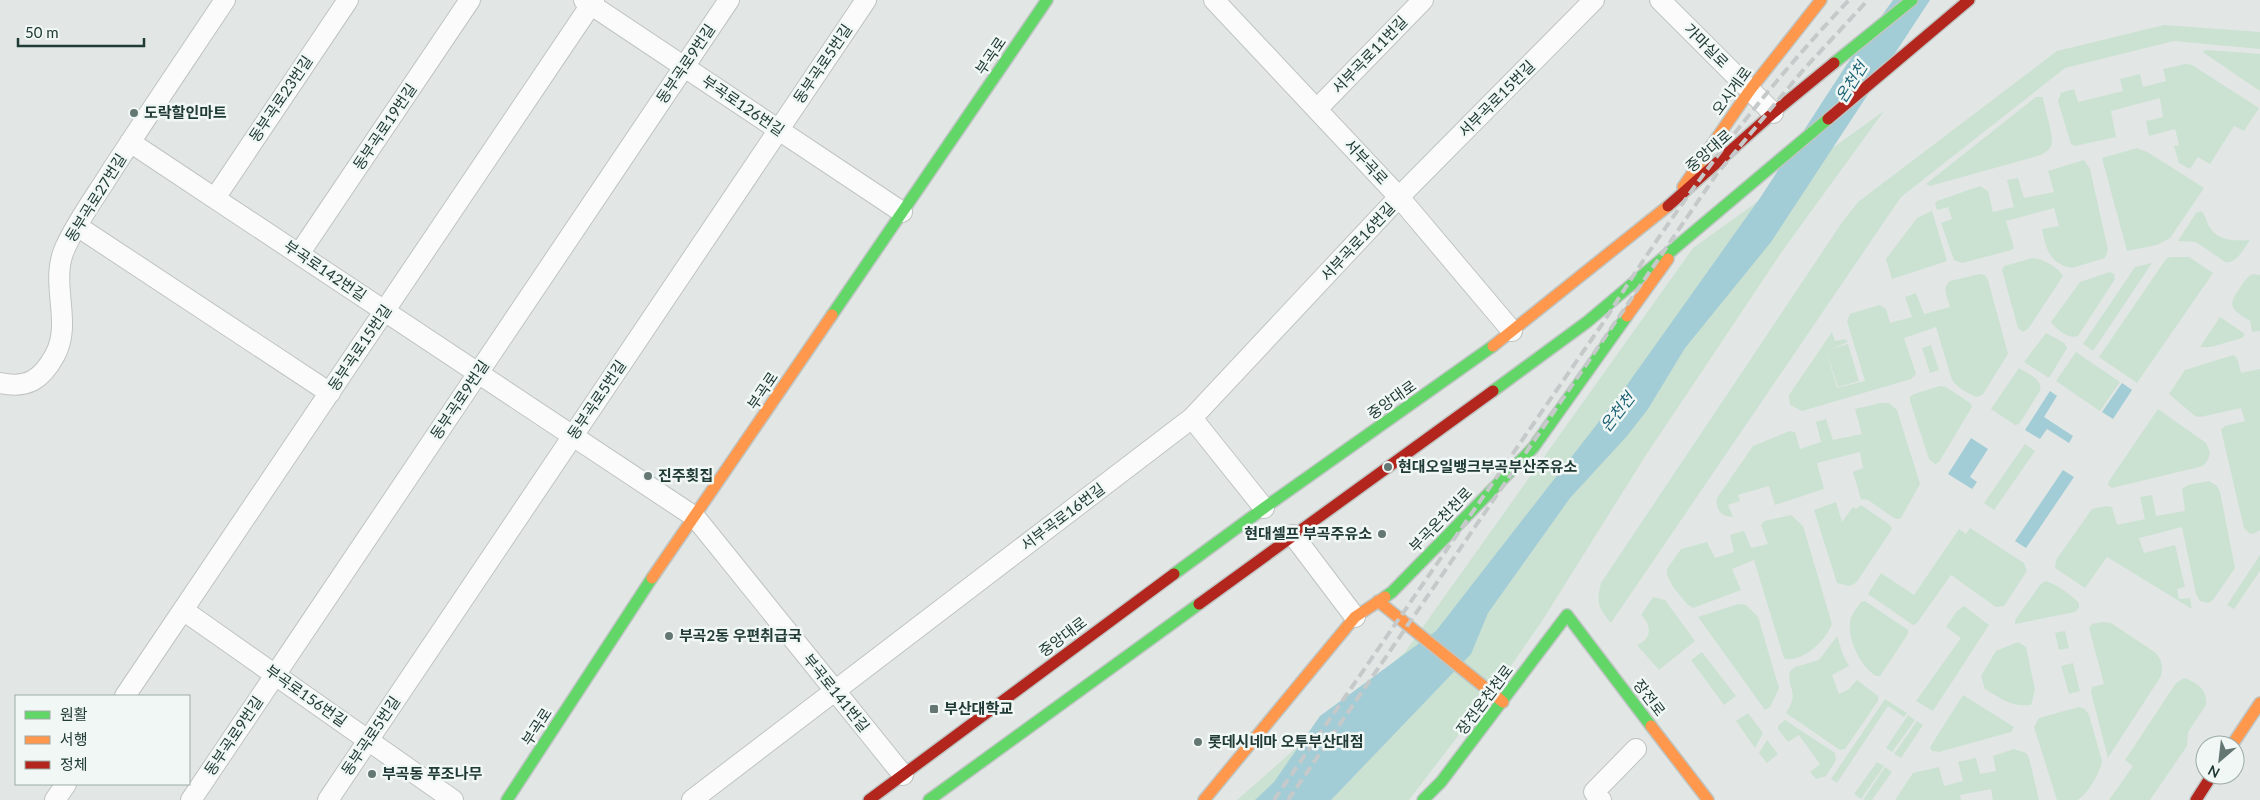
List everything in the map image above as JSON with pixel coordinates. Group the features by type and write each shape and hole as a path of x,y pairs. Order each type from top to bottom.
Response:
{"main road":[{"name":"부곡로","path":"507,800 619,627 1047,0"},
{"name":"오시게로","path":"1672,203 1750,90 1822,0"},
{"name":"중앙대로","path":"869,800 1264,508 1474,360 1512,331 1672,203 1774,113 1912,0"},
{"path":"929,800 1587,322 1969,0"},
{"name":"부곡온천천로","path":"1204,800 1355,616 1383,605 1392,592 1533,448 1680,243"},
{"path":"1383,605 1502,702"},
{"name":"장전온천천로","path":"1423,800 1442,782 1567,615"},
{"name":"장전로","path":"1567,615 1708,800"},
{"path":"2239,735 2260,703"},
{"path":"2196,800 2206,785"}],"street":[{"name":"동부곡로27번길","path":"0,383 23,384 32,382 42,376 55,355 60,345 63,326 58,272 59,263 65,248 130,142 225,0"},
{"name":"동부곡로23번길","path":"215,198 348,0"},
{"name":"동부곡로19번길","path":"300,254 470,0"},
{"name":"동부곡로9번길","path":"191,800 729,0"},
{"name":"동부곡로5번길","path":"328,800 866,0"},
{"name":"서부곡로11번길","path":"1317,109 1423,0"},
{"name":"서부곡로15번길","path":"1399,197 1594,0"},
{"name":"가마실로","path":"1660,0 1774,113"},
{"name":"부곡로126번길","path":"590,1 778,130 902,212"},
{"name":"동부곡로15번길","path":"126,695 385,311 590,1"},
{"name":"서부곡로","path":"1219,2 1399,197 1512,331"},
{"name":"부곡로142번길","path":"130,142 695,517"},
{"name":"서부곡로16번길","path":"692,800 1192,418 1399,197"},
{"path":"77,226 330,393"},
{"path":"1192,418 1264,508"},
{"name":"부곡로141번길","path":"695,517 834,692 903,775"},
{"path":"1293,535 1355,616"},
{"name":"부곡로156번길","path":"183,610 453,800"},
{"path":"1601,800 1594,792 1636,748"},
{"path":"55,800 65,785"}],"green space":[{"path":"2164,25 2260,32 2260,49 2174,41 2065,68 1901,197 1611,623 1599,604 1601,583 1843,221 1858,202 2057,51"},
{"path":"2203,51 2260,54 2260,91 2204,53"},
{"path":"2186,64 2192,65 2259,108 2244,131 2234,126 2210,164 2198,157 2190,169 2179,163 2174,146 2179,145 2175,129 2149,136 2146,121 2163,117 2160,98 2111,111 2116,137 2075,146 2071,144 2058,101 2061,93 2074,89 2078,102 2123,91 2120,79 2140,74 2143,87 2166,81 2163,69"},
{"path":"2036,97 2043,97 2050,130 2052,142 2047,151 2041,155 1930,186 1926,184"},
{"path":"1884,111 1783,250 1646,455 1542,621 1504,676 1409,800 1237,800 1405,652 1693,248"},
{"path":"2137,148 2149,153 2204,188 2170,238 2157,245 2127,251 2102,158"},
{"path":"2084,160 2090,169 2108,250 2105,258 2072,268 2064,266 2053,259 2047,249 2042,229 2059,226 2054,208 2006,221 2014,247 2012,250 1962,263 1954,260 1941,223 1952,219 1948,207 1937,210 1935,204 1937,201 1980,186 1988,191 1993,212 2014,207 2007,180 2018,178 2024,198 2054,192 2048,171"},
{"path":"1932,211 1947,261 1892,279 1886,259 1917,218"},
{"path":"2201,211 2209,227 2218,236 2234,240 2250,240 2240,255 2233,261 2225,262 2196,242 2178,241 2196,213"},
{"path":"2170,257 2189,257 2213,273 2137,383 2099,357 2166,259"},
{"path":"2033,258 2050,264 2063,276 2028,329 2023,332 2018,328 2002,270 2004,266"},
{"path":"2152,263 2093,351 2083,344 2135,267"},
{"path":"2110,272 2114,274 2115,279 2078,336 2067,335 2056,328 2051,322 2080,282"},
{"path":"1980,274 1985,275 1988,280 2008,354 1983,394 1978,397 1971,394 1960,388 1952,380 1936,327 1904,338 1916,374 1911,379 1802,411 1790,405 1789,395 1832,332 1835,341 1845,339 1848,342 1830,349 1848,344 1859,381 1838,387 1826,350 1837,388 1865,381 1847,321 1850,314 1879,305 1886,309 1890,323 1912,317 1905,297 1916,293 1924,314 1950,307 1946,293 1947,284 1950,281"},
{"path":"2253,274 2260,275 2260,331 2252,332 2250,321 2235,310 2232,303 2244,281"},
{"path":"2220,317 2245,334 2242,338 2211,347 2200,347"},
{"path":"2046,333 2064,343 2067,348 2049,378 2024,362"},
{"path":"1931,345 1939,370 1930,373 1922,348"},
{"path":"2076,352 2120,382 2100,411 2056,381"},
{"path":"2233,355 2237,358 2241,373 2260,369 2260,530 2253,534 2244,528 2221,430 2225,426 2245,421 2241,408 2200,417 2195,416 2169,394 2185,370"},
{"path":"2019,368 2037,380 2040,391 2019,424 2015,425 1991,409"},
{"path":"1940,386 1946,387 1970,403 1972,407 1939,462 1935,464 1929,459 1910,397"},
{"path":"1889,403 1897,410 1920,484 1901,518 1894,518 1868,500 1861,499 1853,472 1863,468 1860,452 1817,463 1824,489 1775,505 1769,486 1738,495 1740,501 1728,505 1733,517 1725,516 1718,509 1717,498 1753,446 1790,431 1795,432 1800,449 1821,442 1816,422 1826,419 1833,440 1862,434 1855,409"},
{"path":"2158,409 2206,443 2210,452 2208,460 2203,466 2112,488 2108,485 2109,481"},
{"path":"2025,444 2035,451 1994,510 1984,503"},
{"path":"2209,481 2217,486 2220,492 2235,568 2213,600 2208,603 2200,601 2196,594 2182,527 2139,538 2144,553 2175,545 2185,587 2177,589 2179,599 2190,598 2192,609 2107,557 2085,588 2055,568 2056,560 2092,509 2112,507 2117,525 2145,519 2140,497 2152,495 2156,516 2185,511 2182,489 2188,485"},
{"path":"1836,502 1842,522 1853,507 1856,509 1861,505 1890,525 1892,529 1856,583 1849,586 1837,583 1814,510"},
{"path":"1791,515 1803,526 1832,624 1825,637 1813,649 1800,657 1785,659 1754,560 1732,569 1741,590 1693,608 1687,604 1673,587 1667,575 1667,569 1681,549 1707,542 1715,558 1734,552 1730,535 1744,531 1751,548 1768,544 1761,525 1764,521"},
{"path":"1970,528 2024,563 2027,571 2004,606 1996,607 1951,575 1917,623 1913,625 1868,594 1881,573 1914,595 1959,529 1966,534"},
{"path":"2260,555 2260,571 2234,609 2227,605"},
{"path":"2045,581 2054,584 2067,593 2079,603 2079,608 2075,612 2015,624 2015,620 2040,585"},
{"path":"1653,597 1665,600 1695,641 1659,670 1637,645 1648,636 1649,627 1641,615"},
{"path":"1865,601 1908,630 1908,634 1880,676 1870,672 1865,666 1851,638 1851,617 1861,602"},
{"path":"1738,604 1746,605 1758,617 1779,688 1770,707 1765,710 1698,617"},
{"path":"1964,606 1989,625 1933,711 1916,701 1961,638 1946,627 1957,611"},
{"path":"2111,623 2156,653 2162,666 2161,676 2108,758 2091,692 2092,687 2104,684 2089,628 2092,624"},
{"path":"2065,631 2069,648 2059,650 2055,633"},
{"path":"1837,636 1849,666 1832,675 1839,694 1849,689 1857,680 1878,696 1878,701 1845,749 1840,750 1786,713 1793,695 1789,677 1790,671 1795,667 1819,660"},
{"path":"2018,642 2026,647 2035,690 2031,705 2017,705 2001,699 1985,689 1981,676 1996,651"},
{"path":"1702,652 1736,696 1724,705 1691,660"},
{"path":"2073,663 2080,691 2069,694 2061,666"},
{"path":"2184,678 2201,687 2206,700 2206,705 2188,732 2187,746 2150,800 2109,800 2133,766 2125,760 2176,683"},
{"path":"1963,695 2014,727 2011,732 1939,752 1932,751 1930,748 1932,744"},
{"path":"1885,699 1907,713 1904,717 1888,706 1837,783 1831,779"},
{"path":"2079,707 2085,709 2089,715 2102,761 2099,771 2081,798 2077,800 2057,800 2034,727 2039,718"},
{"path":"1748,713 1763,733 1755,748 1736,721"},
{"path":"1908,715 1915,720 1892,752 1886,748"},
{"path":"1785,720 1835,753 1836,760 1826,776 1816,779 1810,772 1820,764 1799,735 1788,742 1778,729 1778,726"},
{"path":"1917,721 1923,725 1901,758 1894,754"},
{"path":"1767,740 1778,754 1767,763 1759,753"},
{"path":"2014,749 2026,753 2029,758 2039,800 1993,800 1991,789 1960,795 1961,800 1895,800 1913,773 1939,767 1944,786 1963,781 1958,762 1976,758 1980,774 1996,771 1993,756"},
{"path":"1877,762 1884,766 1861,799 1854,794"},
{"path":"1885,767 1892,772 1872,800 1863,800"}],"water":[{"name":"온천천","path":"1893,0 1930,0 1771,242 1685,348 1648,409 1627,436 1570,498 1488,613 1471,654 1331,800 1255,800 1274,782 1320,716 1436,631 1622,392 1760,198 1845,67"},
{"path":"2122,383 2132,390 2113,419 2102,412"},
{"path":"2050,391 2057,396 2044,417 2073,436 2069,443 2047,429 2040,439 2025,430"},
{"path":"1971,438 1988,449 1970,477 1977,482 1972,489 1948,474"},
{"path":"2063,470 2074,477 2026,548 2015,541"}],"railway":[{"path":"1274,800 1605,320 1689,194 1782,75 1849,0"},
{"path":"1288,800 1716,175 1804,69 1868,0"}],"traffic: fast":[{"path":"832,315 1047,0"},
{"path":"1834,63 1912,0"},
{"path":"1493,391 1587,322 1828,119"},
{"path":"1385,597 1533,448 1627,316"},
{"path":"1174,574 1493,346"},
{"path":"507,800 652,578"},
{"path":"929,800 1199,604"},
{"path":"1423,800 1441,782 1567,615 1651,726"}],"traffic: slow":[{"path":"1683,187 1750,90 1821,0"},
{"path":"1493,346 1668,206"},
{"path":"1627,316 1668,259"},
{"path":"652,578 832,315"},
{"path":"1204,800 1355,617 1385,597"},
{"path":"1378,601 1503,702"},
{"path":"2239,735 2260,703"},
{"path":"1651,726 1708,800"}],"traffic: jam":[{"path":"1828,119 1969,0"},
{"path":"1668,206 1773,113 1834,63"},
{"path":"1199,604 1493,391"},
{"path":"869,800 1174,574"},
{"path":"2196,800 2206,785"}],"place":[{"name":"도락할인마트","path":"134,113"},
{"name":"현대오일뱅크부곡부산주유소","path":"1388,467"},
{"name":"진주횟집","path":"648,476"},
{"name":"현대셀프 부곡주유소","path":"1382,534"},
{"name":"부곡2동 우편취급국","path":"669,636"},
{"name":"부산대학교","path":"934,709"},
{"name":"롯데시네마 오투부산대점","path":"1198,742"},
{"name":"부곡동 푸조나무","path":"372,774"}]}
